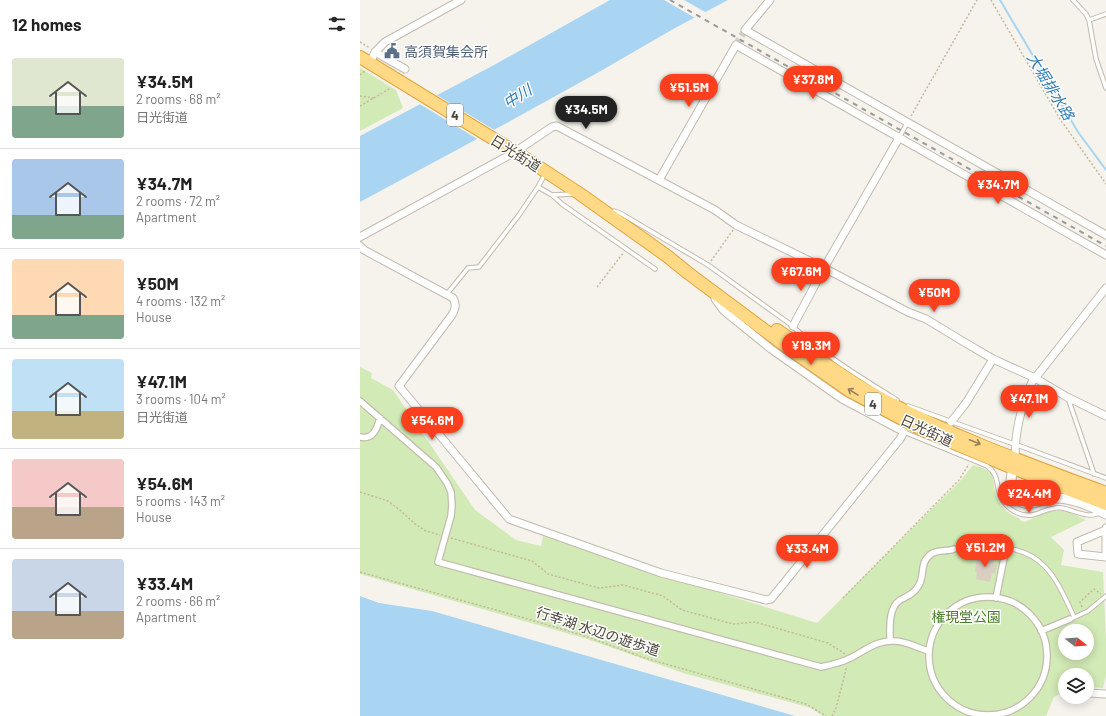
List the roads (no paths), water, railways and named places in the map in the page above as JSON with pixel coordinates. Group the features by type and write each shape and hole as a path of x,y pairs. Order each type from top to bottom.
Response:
{"highway":[{"name":"日光街道","path":"365,63 399,85 510,149 580,194 717,292 787,347 850,391 925,432 1106,493"},
{"name":"日光街道","path":"717,292 853,381 936,426 1014,463 1104,510"}],"street":[{"path":"365,63 373,50 385,42 461,0"},
{"path":"770,0 745,30 1106,235"},
{"path":"659,180 736,45 1106,255"},
{"path":"373,50 404,69"},
{"path":"360,237 510,149 552,127 557,126 715,210 736,225 824,268 908,312 926,319 993,359 1035,378 1067,397 1106,416"},
{"path":"793,326 824,268 899,138"},
{"path":"360,246 364,250 446,294 455,302 455,308 452,315 399,386 509,519 661,573 766,600 771,599 900,439 904,432 842,399 770,349 717,304 715,299 717,292"},
{"path":"1104,510 1058,498 1050,498 1028,503 1020,501 1011,493 1010,488 1020,415 1025,397 1035,378 1106,288"},
{"path":"951,422 966,403 993,359"},
{"path":"360,401 436,467 447,483 451,492 451,516 438,562 821,667 848,660 874,644 890,641 906,642 922,649 929,650"},
{"path":"360,437 368,437 372,435 378,427 380,418"},
{"path":"1106,525 1106,530 1106,557 1078,554 1077,542 1106,530"},
{"path":"996,598 1006,548"},
{"path":"890,641 891,615 894,608 899,601 911,595 919,587 922,578 922,570 926,559 933,552 938,550 954,549"},
{"path":"984,597 1008,600 1024,609 1033,618 1041,631 1046,645 1047,657 1044,675 1038,688 1023,703 1010,710 997,714 982,715 969,712 956,706 945,696 933,678 929,650 935,630 942,619 951,610 972,599 984,597"},
{"path":"1041,631 1072,618"},
{"path":"1094,693 1106,694"}],"lane":[{"path":"1073,0 1086,14 1089,20 1096,60 1106,88"},
{"path":"1089,20 1106,14"},
{"path":"899,138 907,123"},
{"path":"446,294 468,268 479,267 519,215 546,172"},
{"path":"538,186 655,269"},
{"path":"552,195 580,194"},
{"path":"611,215 614,211 620,213 708,265 793,326 797,332 901,406 951,422 1011,444"},
{"path":"1067,397 1094,474"},
{"path":"904,432 971,459 991,469 997,478 1001,499 1010,510 1017,513 1027,516 1058,507 1089,515 1097,514 1104,510"},
{"path":"1020,446 1106,478"},
{"path":"954,549 994,547 1006,548 1026,554 1045,565 1056,582 1072,618 1088,611 1106,596"}],"water":[{"name":"中川","path":"610,0 728,0 675,28 503,125 360,202 360,136 494,65"},
{"path":"360,596 379,603 432,611 795,716 360,716"}],"waterway":[{"name":"大堀排水路","path":"1000,0 1078,132 1106,170"}],"tunnel":[{"path":"736,45 745,30"}],"railway":[{"path":"670,0 1106,246"}],"place":[{"name":"高須賀集会所","path":"392,51"}],"park label":[{"name":"権現堂公園","path":"966,616"}]}
